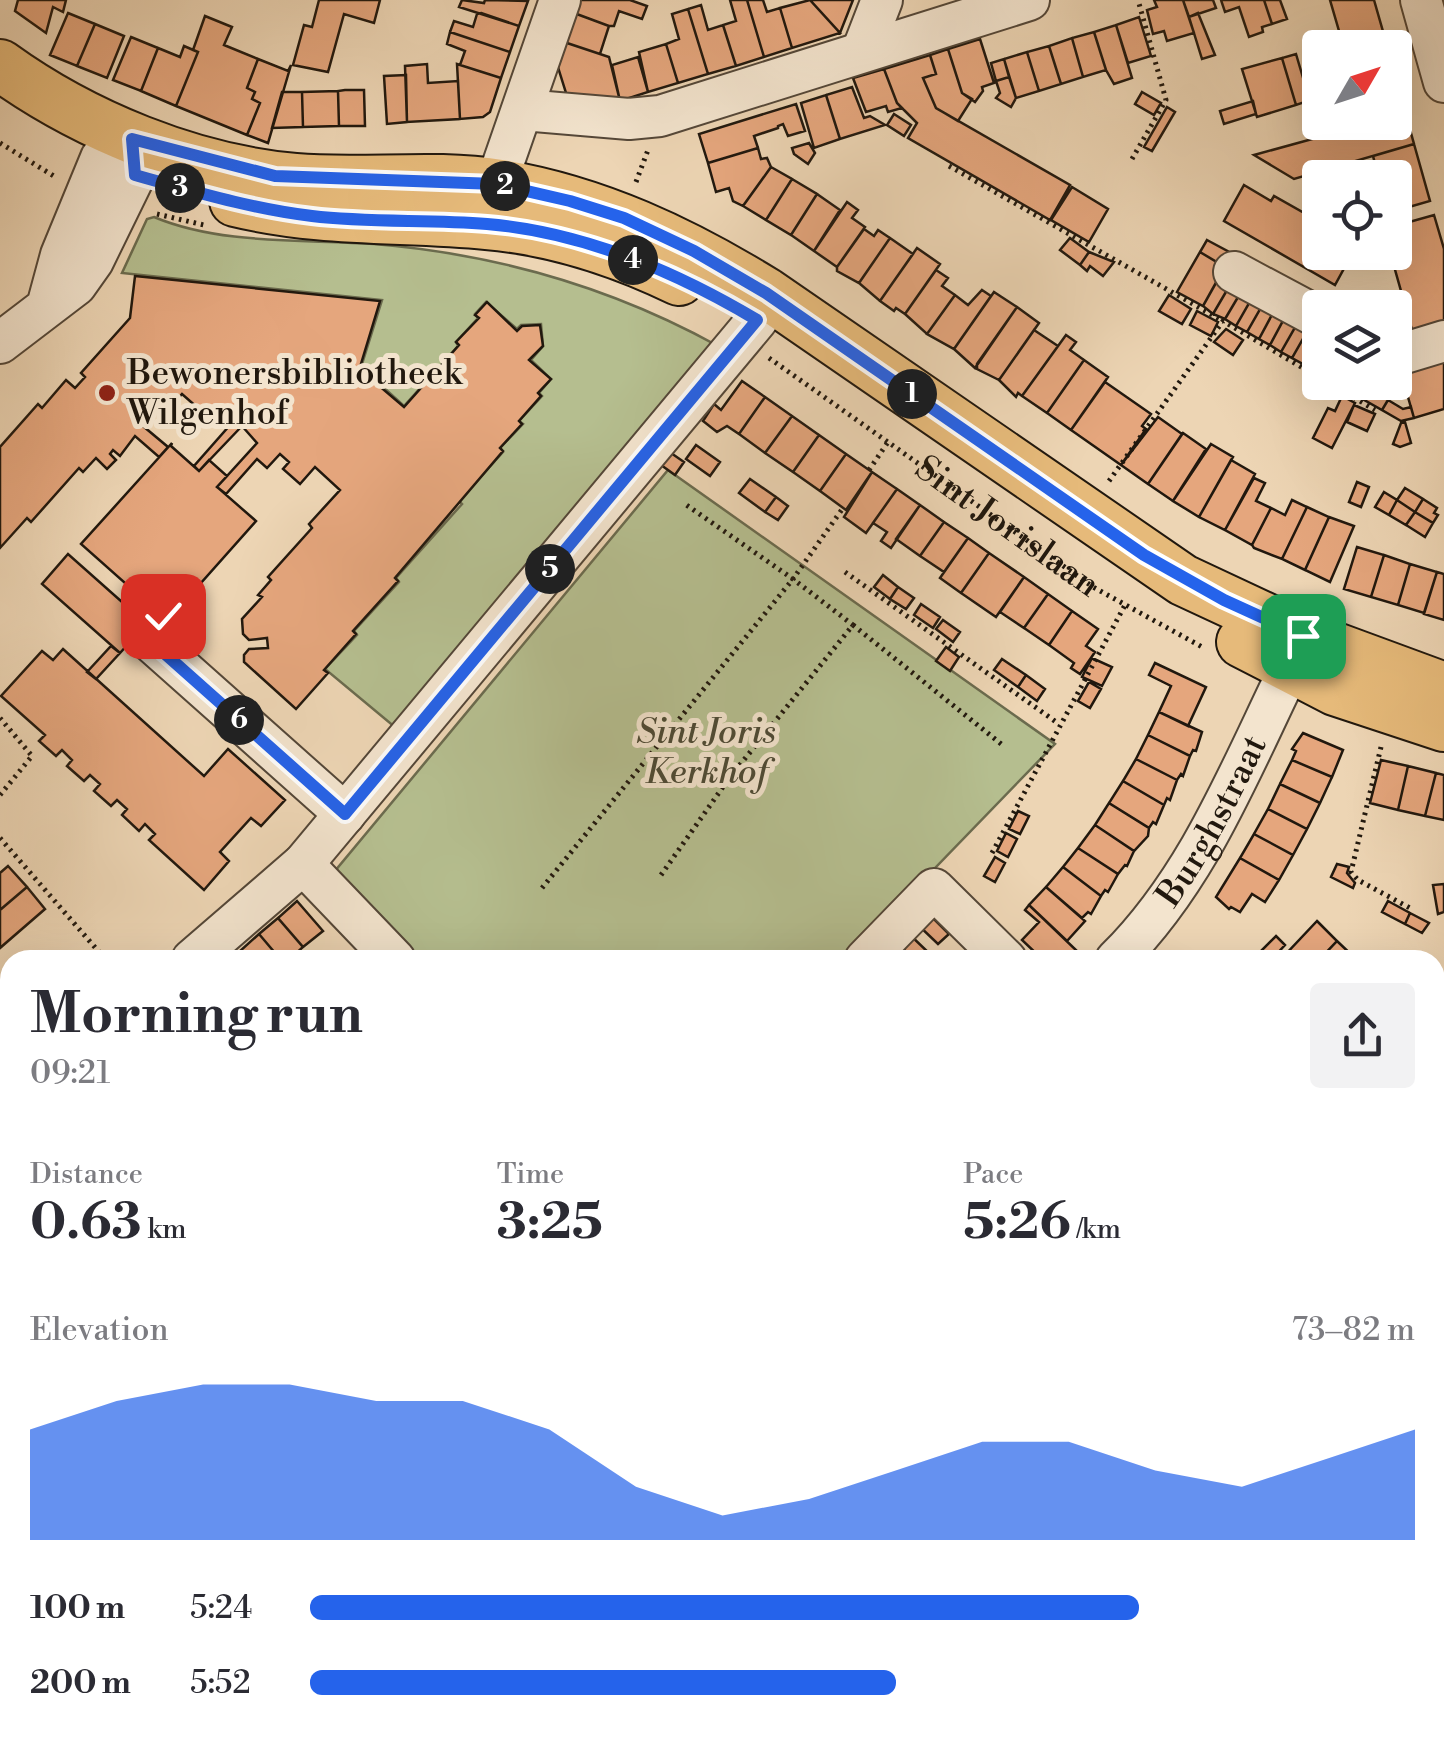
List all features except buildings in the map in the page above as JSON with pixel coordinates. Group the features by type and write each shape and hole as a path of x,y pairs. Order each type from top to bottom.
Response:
{"main road":[{"name":"Sint Jorislaan","path":"0,65 52,99 122,157 297,180 496,184 624,218 694,251 766,293 1184,580 1303,636 1444,688"},
{"name":"Sint Jorislaan","path":"0,102 192,191 299,214 493,224 572,240 651,266 1130,578 1290,668 1390,710 1444,726"}],"street":[{"path":"496,184 560,0"},
{"path":"863,50 882,0"},
{"path":"523,110 629,119 660,116 1028,0"},
{"path":"1421,0 1444,82"},
{"path":"0,343 48,303 62,256 122,157"},
{"path":"1234,272 1302,308"},
{"path":"204,950 303,864 750,329"},
{"path":"1412,351 1444,341"},
{"path":"163,616 145,636 345,814"},
{"name":"Burghstraat","path":"1140,950 1199,856 1290,668"},
{"path":"303,864 385,950"},
{"path":"875,950 934,889 996,950"}],"path":[{"path":"1132,159 1166,100 1138,0"},
{"path":"949,166 1302,368"},
{"path":"1099,496 1223,322"},
{"name":"Sint Jorislaan","path":"750,329 888,442 1093,588 1212,652"},
{"path":"1359,400 1376,410"},
{"path":"869,470 888,442"},
{"path":"685,504 793,579 1005,747"},
{"path":"542,888 793,579 843,508"},
{"path":"845,572 1060,724"},
{"path":"992,852 1126,605"},
{"path":"660,874 730,778 853,625"},
{"path":"1390,710 1350,872 1410,908"},
{"path":"0,718 32,756 0,796"},
{"path":"0,838 97,950"}],"green space":[{"path":"154,217 234,237 374,244 508,265 594,290 718,346 396,728 325,669 399,582 396,578 462,504 459,501 503,452 500,448 542,396 539,393 551,379 531,360 543,346 541,324 521,325 517,329 486,302 475,314 478,318 456,342 458,346 404,406 371,376 365,383 358,377 382,300 122,273 147,219"},
{"name":"Sint Joris Kerkhof","path":"668,470 1055,744 856,950 408,950 330,877"}],"place":[{"name":"Bewonersbibliotheek Wilgenhof","path":"107,393"}],"route":[{"path":"163,616 145,636 345,814 757,320 651,266 572,240 493,224 283,212 135,175 132,139 213,163 297,180 496,184 624,218 694,251 766,293 1184,580 1303,636"}]}
